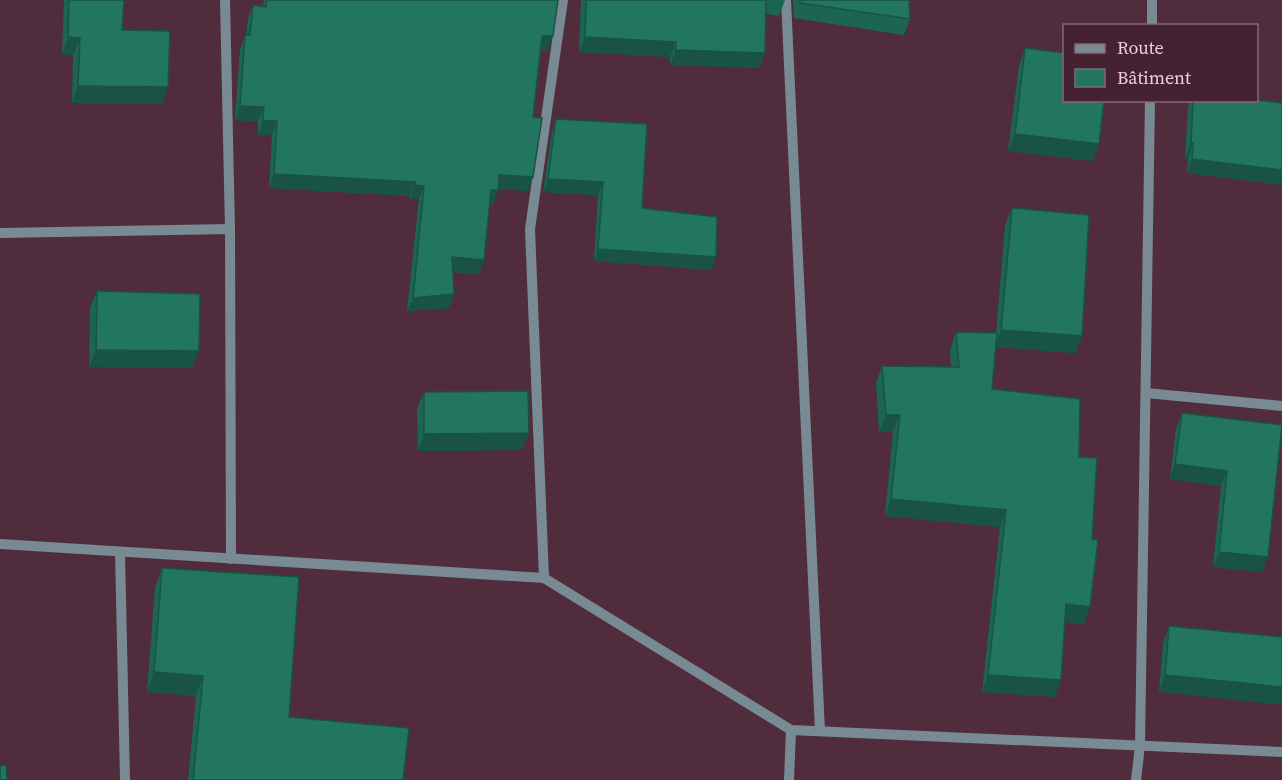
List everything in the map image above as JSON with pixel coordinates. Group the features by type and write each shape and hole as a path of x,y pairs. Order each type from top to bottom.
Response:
{"street":[{"path":"225,0 230,229 231,559"},
{"path":"544,578 530,229 563,0"},
{"path":"786,0 820,731"},
{"path":"1152,0 1152,24"},
{"path":"1136,780 1140,746 1150,102"},
{"path":"0,233 230,229"},
{"path":"1146,393 1282,406"},
{"path":"0,544 544,578 791,730 1282,752"},
{"path":"120,552 124,780"},
{"path":"789,780 791,730"}],"building":[{"path":"69,0 124,0 122,30 170,31 168,87 78,86 80,38 68,37"},
{"path":"267,0 558,0 553,36 542,36 533,117 542,118 533,177 499,175 498,190 491,190 484,260 452,257 454,294 413,298 424,186 415,185 415,182 274,174 277,121 263,121 264,107 240,106 245,35 250,35 253,5 266,7"},
{"path":"586,0 766,0 765,53 676,50 676,42 585,37"},
{"path":"800,0 909,0 910,19 800,3"},
{"path":"1025,48 1063,53 1063,102 1104,102 1099,144 1015,134"},
{"path":"1258,100 1282,103 1282,170 1192,159 1193,143 1191,143 1193,102 1258,102"},
{"path":"556,119 647,124 642,208 717,217 716,257 598,249 603,182 548,179"},
{"path":"1012,208 1089,215 1082,336 1001,330"},
{"path":"97,291 200,294 199,351 96,350"},
{"path":"956,332 997,333 992,389 1080,399 1079,457 1097,458 1092,539 1098,540 1090,607 1066,604 1061,680 988,675 1006,510 891,499 900,415 886,415 882,366 959,367"},
{"path":"528,391 529,433 424,434 424,392"},
{"path":"1182,413 1282,425 1268,557 1219,552 1227,471 1175,464"},
{"path":"162,568 299,577 289,717 409,728 403,780 193,780 203,676 154,672"},
{"path":"1169,626 1282,637 1282,687 1165,675"},
{"path":"6,765 7,780 0,780 0,766"}]}
